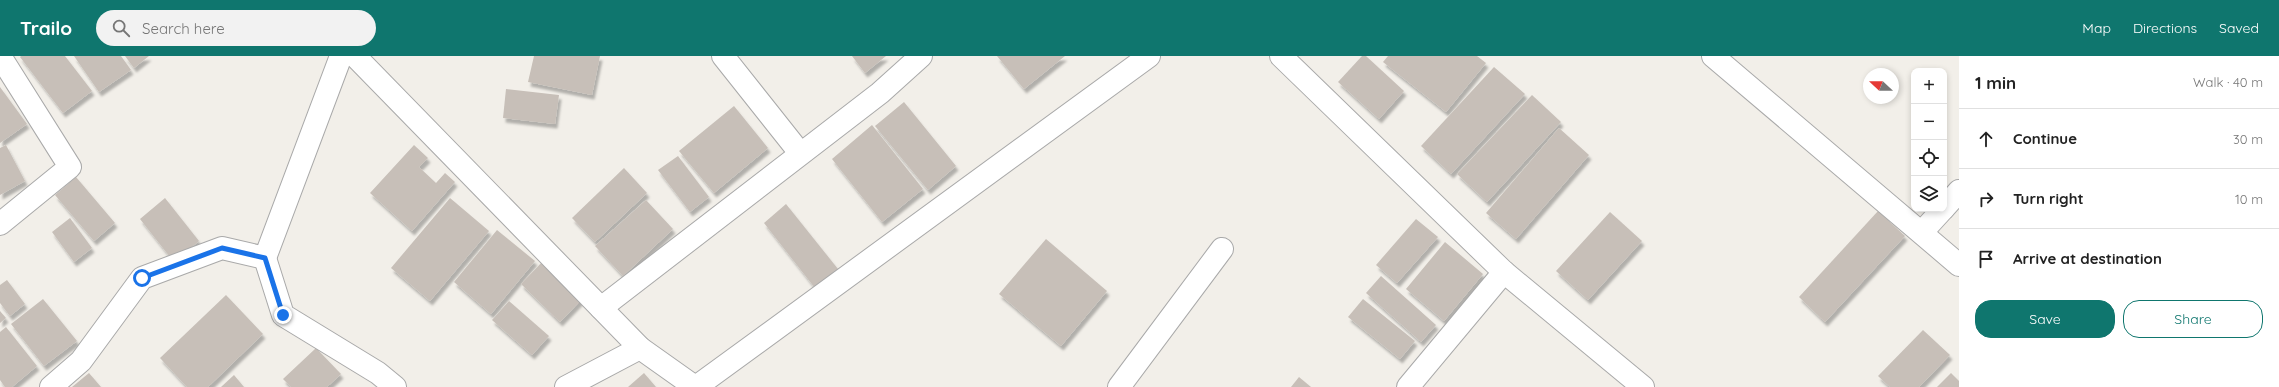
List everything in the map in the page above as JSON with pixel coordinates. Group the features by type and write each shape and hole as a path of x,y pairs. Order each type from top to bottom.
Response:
{"street":[{"path":"0,56 70,167 0,224"},
{"path":"341,56 265,258 283,315 378,373 395,387"},
{"path":"355,56 640,348 696,387 1149,56"},
{"path":"724,56 800,153"},
{"path":"601,308 880,92 921,56"},
{"path":"1281,56 1504,272 1643,387"},
{"path":"1713,56 1959,265"},
{"path":"1947,205 1959,192"},
{"path":"1922,232 1940,212"},
{"path":"51,387 82,361 142,278 222,248 265,258"},
{"path":"1119,387 1222,249"},
{"path":"1408,387 1504,272"},
{"path":"566,387 640,348"}],"building":[{"path":"65,56 92,91 63,113 20,57"},
{"path":"74,56 121,56 131,70 99,92"},
{"path":"125,56 149,56 134,68"},
{"path":"534,56 600,56 592,95 528,82"},
{"path":"852,56 886,56 865,73"},
{"path":"997,56 1065,56 1024,89"},
{"path":"1362,56 1366,56 1404,91 1379,119 1338,82"},
{"path":"1388,56 1477,56 1486,63 1446,112 1383,62"},
{"path":"1494,67 1525,94 1451,174 1421,146"},
{"path":"0,87 27,124 0,143"},
{"path":"506,89 559,95 555,124 503,118"},
{"path":"1532,95 1561,122 1487,202 1457,174"},
{"path":"904,102 956,166 928,190 875,126"},
{"path":"734,106 768,148 714,193 679,151"},
{"path":"872,125 923,189 882,222 832,159"},
{"path":"1559,128 1589,155 1516,239 1486,213"},
{"path":"6,145 25,181 0,195 0,148"},
{"path":"414,145 428,158 419,167 436,183 445,173 455,182 412,231 370,193"},
{"path":"678,156 709,197 690,212 658,170"},
{"path":"624,168 647,193 595,242 572,218"},
{"path":"76,177 115,223 94,241 55,195"},
{"path":"165,198 199,241 174,262 140,219"},
{"path":"450,198 489,231 430,301 391,268"},
{"path":"646,200 673,229 623,276 595,246"},
{"path":"786,204 838,269 815,288 764,223"},
{"path":"1878,211 1905,236 1825,322 1799,297"},
{"path":"1610,212 1642,241 1588,300 1556,271"},
{"path":"70,218 92,248 74,262 52,232"},
{"path":"1416,219 1438,237 1397,283 1376,265"},
{"path":"497,230 535,261 491,314 454,282"},
{"path":"1046,239 1107,291 1061,346 999,294"},
{"path":"1445,242 1483,274 1444,321 1406,289"},
{"path":"544,260 583,298 560,322 521,284"},
{"path":"1381,276 1436,325 1421,342 1366,293"},
{"path":"7,280 25,304 10,316 0,303 0,285"},
{"path":"226,295 263,334 208,387 187,387 160,358"},
{"path":"43,299 77,341 44,366 11,324"},
{"path":"1363,299 1415,341 1400,359 1348,317"},
{"path":"509,301 549,336 532,355 492,320"},
{"path":"0,311 6,318 0,323"},
{"path":"6,327 37,366 12,387 5,387 0,380 0,332"},
{"path":"1923,330 1950,355 1919,387 1890,387 1878,376"},
{"path":"316,348 341,374 327,387 291,387 283,379"},
{"path":"89,373 101,387 72,387"},
{"path":"644,373 656,387 628,387"},
{"path":"1951,373 1959,381 1959,387 1937,387"},
{"path":"234,375 244,387 221,387"},
{"path":"1299,377 1311,387 1291,387"}],"route":[{"path":"142,278 222,248 265,258 283,315"}]}
